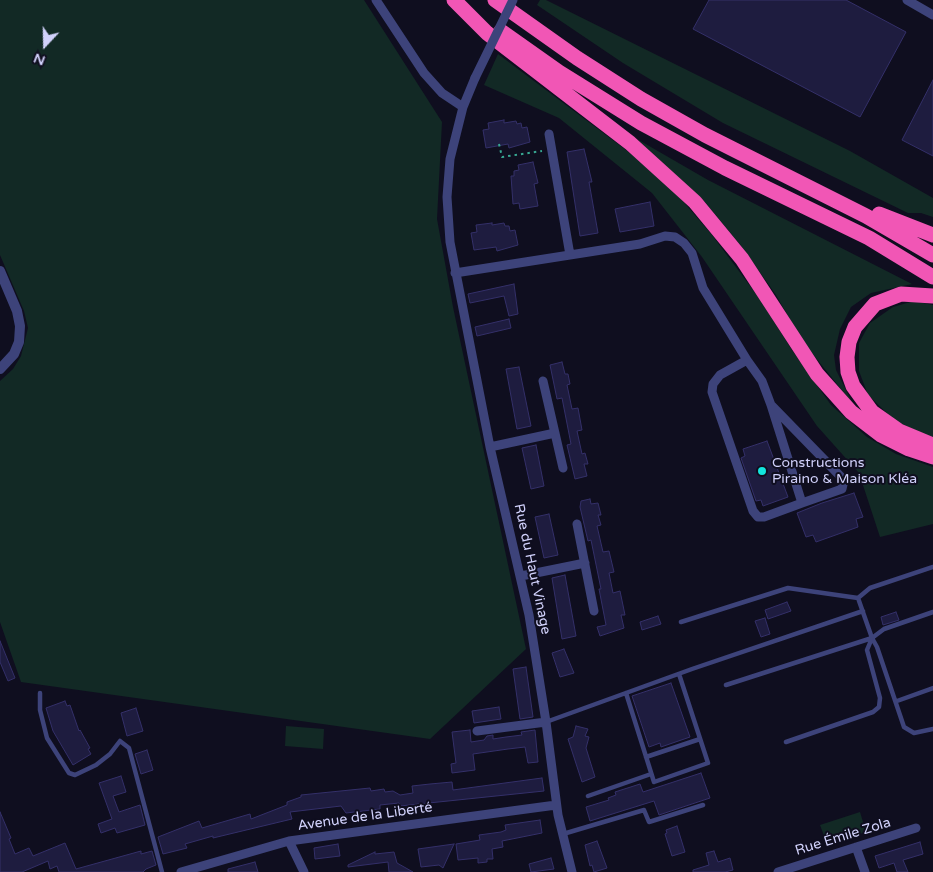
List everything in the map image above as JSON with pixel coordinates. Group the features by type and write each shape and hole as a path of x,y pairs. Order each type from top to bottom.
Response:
{"highway":[{"path":"454,0 487,33 630,143 700,207 754,276 817,374 851,412 881,435 909,449 933,457"},
{"path":"460,0 520,45 641,123 725,168 869,238 933,277"},
{"path":"495,0 577,58 641,99 705,136 890,229 933,255"},
{"path":"805,186 933,235"},
{"path":"933,296 901,294 880,301 868,310 852,333 848,348 847,365 853,386 872,412 899,432 933,446"}],"street":[{"path":"376,0 424,73 442,93 463,107"},
{"name":"Rue du Haut Vinage","path":"513,0 463,107 453,146 447,186 450,242 490,447 521,576 546,722 556,805 572,872"},
{"path":"907,0 933,15"},
{"path":"549,134 570,255"},
{"path":"455,273 640,244 665,236 680,239 692,253 703,288 762,381 802,503"},
{"path":"0,271 17,312 20,326 19,342 14,354 0,369"},
{"path":"747,360 720,375 713,384 712,392 753,512 764,518 842,489 844,480 771,405"},
{"path":"543,381 563,468"},
{"path":"490,447 554,433"},
{"path":"577,524 594,612"},
{"path":"521,576 584,563"},
{"path":"477,731 546,722"},
{"name":"Avenue de la Liberté","path":"181,872 289,841 556,805"},
{"name":"Rue Émile Zola","path":"778,872 916,828"},
{"path":"289,841 304,872"},
{"path":"856,847 864,872"}],"lane":[{"path":"858,598 870,588 933,567"},
{"path":"681,622 788,588 848,594 858,598 907,731 922,733 933,730"},
{"path":"546,722 863,611"},
{"path":"726,685 872,638 884,629 933,612"},
{"path":"786,742 873,712 879,706 880,698 866,650 872,638"},
{"path":"626,693 654,782 708,763 679,674"},
{"path":"897,701 933,688"},
{"path":"40,693 40,710 47,738 69,773 75,775 96,765 110,754 120,741 129,748 162,872"},
{"path":"646,757 700,739"},
{"path":"588,796 651,774"},
{"path":"562,835 644,810 649,822 703,805"}],"path":[{"path":"499,144 502,157 552,148"}],"green space":[{"path":"0,0 364,0 442,122 437,219 453,307 526,649 430,739 21,682 0,622 0,381 13,369 21,356 28,328 24,311 0,255"},
{"path":"540,0 546,0 850,151 933,198 933,217 921,213 908,213 723,123 623,63 537,5"},
{"path":"498,54 630,153 676,193 712,235 759,298 792,350 831,405 867,437 896,454 933,467 933,524 880,537 859,473 817,426 702,257 652,193 559,118 484,85"},
{"path":"637,139 708,180 912,284 871,293 851,307 840,329 834,355 836,370 853,404 803,342 776,295 742,247 705,202"},
{"path":"914,301 933,305 933,439 894,420 868,395 859,371 859,343 870,323 893,307"},
{"path":"286,726 324,729 323,749 285,746"},
{"path":"860,812 866,832 827,844 820,825"}],"building":[{"path":"709,0 846,0 906,32 860,117 693,29"},
{"path":"933,80 933,156 902,140"},
{"path":"504,120 504,123 516,121 517,124 521,123 522,128 527,127 530,142 509,148 508,144 486,148 483,130 489,129 488,123"},
{"path":"584,149 592,182 589,182 598,233 580,236 567,152"},
{"path":"533,162 538,183 534,184 538,206 520,209 519,203 513,204 511,176 514,176 514,171 519,170 518,165"},
{"path":"650,202 654,226 620,232 615,209"},
{"path":"492,223 492,225 504,223 505,226 509,226 510,231 515,230 518,245 497,251 496,247 474,250 471,233 477,232 476,225"},
{"path":"514,284 518,314 509,316 504,296 470,303 468,294"},
{"path":"509,319 511,328 477,336 475,327"},
{"path":"562,362 565,374 568,374 570,384 567,385 572,409 578,408 582,430 577,431 582,454 585,453 588,464 584,464 587,476 575,479 567,445 571,444 562,398 557,399 550,365"},
{"path":"519,367 531,426 517,429 506,369"},
{"path":"767,441 788,497 763,506 761,500 756,501 741,458 745,456 743,449"},
{"path":"536,445 544,486 531,489 522,448"},
{"path":"854,493 863,517 856,519 858,527 816,542 813,535 806,537 797,513"},
{"path":"590,499 591,504 598,503 601,515 598,515 601,525 597,526 603,552 609,551 614,572 609,573 613,593 620,591 625,615 621,615 624,628 600,636 597,627 606,625 599,589 601,589 591,540 588,541 580,507 581,501"},
{"path":"549,514 558,555 544,558 535,517"},
{"path":"565,575 576,636 562,639 552,578"},
{"path":"787,602 791,611 768,619 765,610"},
{"path":"896,612 899,620 883,625 881,617"},
{"path":"658,616 661,624 642,630 640,622"},
{"path":"765,618 770,634 761,637 755,621"},
{"path":"0,641 15,678 8,681 0,662"},
{"path":"564,649 574,673 560,677 552,653"},
{"path":"526,667 533,717 520,719 513,669"},
{"path":"671,683 690,737 661,747 660,743 649,747 632,696"},
{"path":"65,701 67,706 70,705 79,731 90,748 88,749 91,754 73,765 53,731 46,708"},
{"path":"499,707 501,719 474,723 472,711"},
{"path":"136,708 143,731 127,736 121,713"},
{"path":"576,726 588,729 585,736 589,737 586,748 595,777 582,782 568,739 573,737"},
{"path":"470,730 471,742 484,740 487,736 493,735 493,739 522,735 521,732 535,730 538,762 528,763 525,747 508,749 473,754 475,770 452,773 451,764 456,763 452,732"},
{"path":"147,750 153,770 141,774 135,754"},
{"path":"701,773 710,798 659,815 654,801 590,821 586,807 609,800 608,798 616,795 615,792 640,784 643,792"},
{"path":"121,776 126,792 113,796 119,812 140,805 145,825 117,833 115,828 101,833 98,824 112,819 99,783"},
{"path":"542,778 544,791 400,806 399,803 380,805 380,809 346,813 341,806 290,812 292,819 213,838 213,836 185,844 187,848 163,854 158,837 199,821 202,828 250,814 251,819 287,805 287,802 301,797 301,795 370,788 371,791 384,789 385,792 393,791 400,795 413,793 412,786 452,782 453,790"},
{"path":"0,812 11,838 9,839 15,854 29,848 33,856 65,843 76,869 141,851 141,854 152,851 156,865 143,872 59,872 57,866 50,869 48,861 22,872 0,872"},
{"path":"540,820 542,833 502,841 503,847 492,849 493,859 487,859 487,862 478,863 478,858 458,860 456,844 480,840 479,835 501,832 506,830 505,825"},
{"path":"677,826 685,852 672,856 665,834 667,833 666,830"},
{"path":"597,841 607,868 594,872 592,865 590,866 585,845"},
{"path":"920,842 923,854 903,860 908,872 897,872 894,863 879,868 875,856"},
{"path":"338,844 340,856 315,859 314,848"},
{"path":"454,844 443,868 439,865 421,867 418,849"},
{"path":"714,851 718,862 730,858 733,870 725,872 693,872 693,870 709,865 706,853"},
{"path":"375,852 375,854 394,852 397,863 413,872 389,872 388,862 348,867 348,865"},
{"path":"551,858 554,869 531,872 529,864"},
{"path":"255,862 258,872 228,872 228,869"}],"place":[{"name":"Constructions Piraino & Maison Kléa","path":"762,471"}]}
